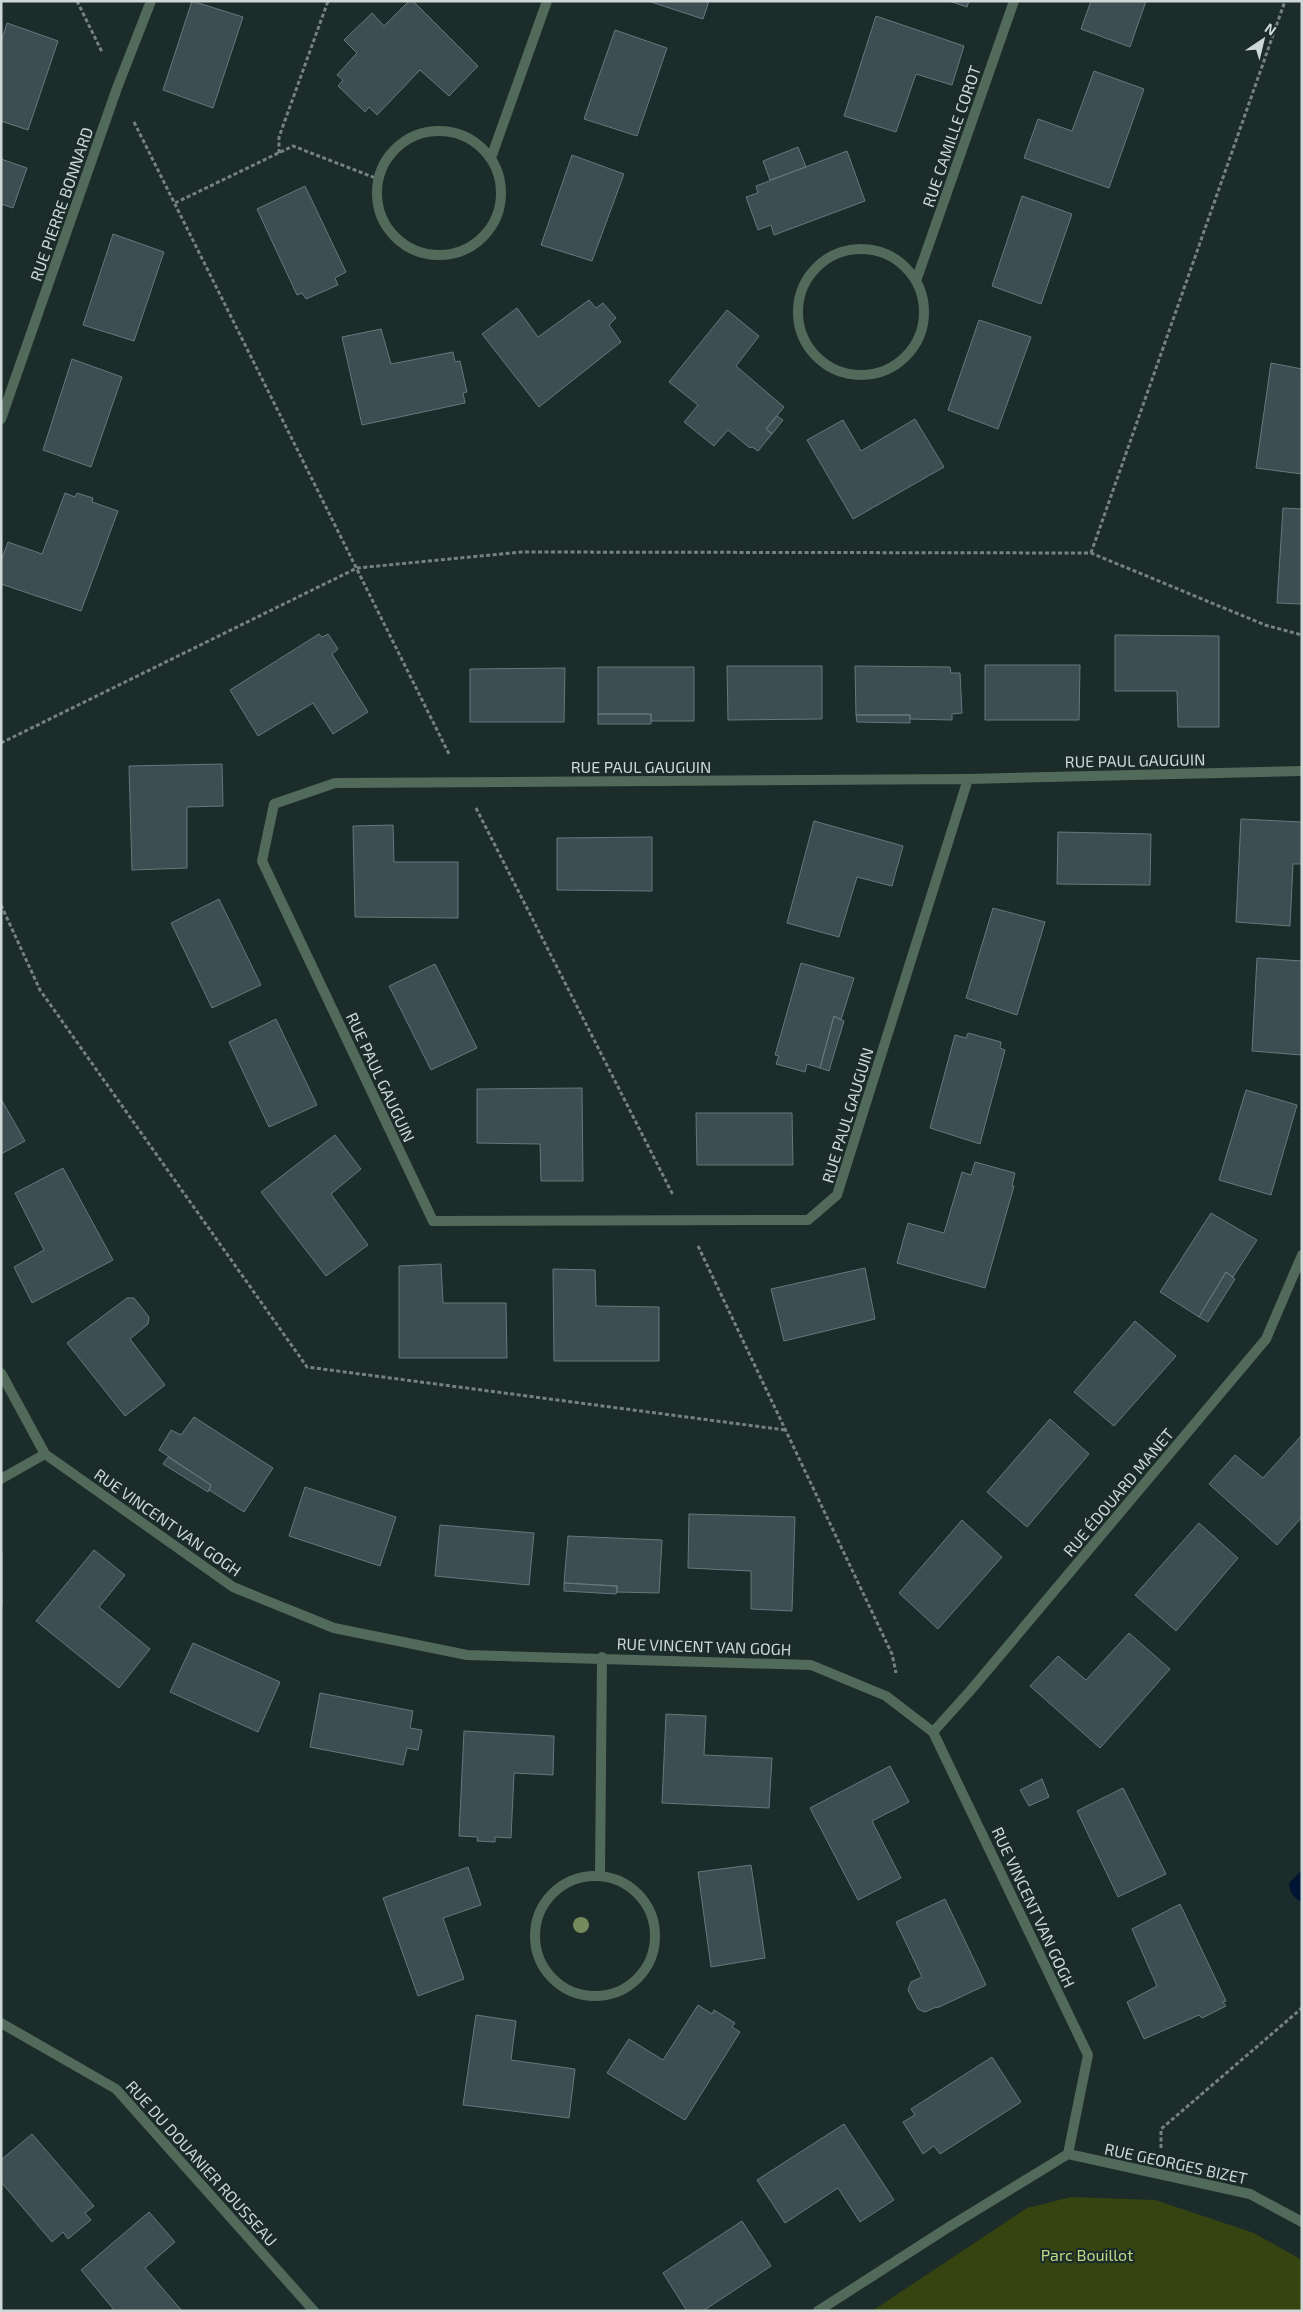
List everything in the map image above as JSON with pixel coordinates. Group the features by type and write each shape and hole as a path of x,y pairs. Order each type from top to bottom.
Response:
{"street":[{"name":"RUE PIERRE BONNARD","path":"1,419 117,88 151,1"},
{"path":"491,158 547,1"},
{"name":"RUE CAMILLE COROT","path":"916,281 1014,1"},
{"path":"438,130 458,134 476,143 491,158 500,176 502,197 497,218 486,235 475,244 470,248 451,255 430,255 410,249 394,236 382,219 377,199 378,179 386,160 400,145 418,134 438,130"},
{"path":"865,249 885,254 903,265 916,281 923,300 924,321 917,340 909,352 888,369 869,374 848,374 829,366 813,352 802,335 798,314 801,294 810,275 825,260 844,251 865,249"},
{"name":"RUE PAUL GAUGUIN","path":"968,779 837,1195 808,1220 433,1222 262,861 274,804 335,783 968,779 1302,771"},
{"name":"RUE ÉDOUARD MANET","path":"933,1732 970,1691 1266,1339 1302,1255"},
{"name":"RUE VINCENT VAN GOGH","path":"1,1373 45,1454 233,1587 334,1628 467,1655 602,1657 811,1664 886,1696 933,1732 1088,2055 1068,2154"},
{"path":"1,1479 45,1454"},
{"name":"RUE VINCENT VAN GOGH","path":"600,1876 602,1657"},
{"path":"600,1876 618,1881 634,1891 646,1905 654,1922 655,1941 651,1959 641,1976 627,1988 610,1995 591,1996 570,1991 553,1980 541,1962 535,1943 537,1921 545,1903 560,1888 579,1879 600,1876"},
{"name":"RUE DU DOUANIER ROUSSEAU","path":"1,2024 116,2089 314,2311"},
{"path":"818,2311 952,2225 1068,2154"},
{"name":"RUE GEORGES BIZET","path":"1068,2154 1250,2194 1302,2222"}],"path":[{"path":"77,1 97,40 117,88 356,568 686,1220 892,1654 896,1672 886,1696"},
{"path":"279,153 279,137 328,1"},
{"path":"1091,553 1285,1"},
{"path":"175,203 294,146 378,179"},
{"path":"1,743 356,568 522,552 1091,553 1265,625 1302,635"},
{"path":"1,905 40,990 307,1367 785,1430"},
{"path":"1162,2175 1161,2130 1302,2008"}],"green space":[{"name":"Parc Bouillot","path":"1071,2197 1155,2200 1254,2233 1302,2260 1302,2311 872,2311 1027,2208"}],"water":[{"path":"1302,1870 1302,1902 1292,1894 1289,1883"}],"building":[{"path":"192,1 243,17 213,108 163,90"},
{"path":"409,1 413,1 478,66 449,96 420,70 377,115 369,107 365,112 338,86 343,80 337,75 357,53 344,40 372,13 384,26"},
{"path":"648,1 709,1 703,19"},
{"path":"949,1 969,1 967,7"},
{"path":"1091,1 1146,1 1130,47 1081,29"},
{"path":"876,16 964,46 952,85 916,74 896,132 844,116"},
{"path":"7,23 58,41 28,130 1,121 1,42"},
{"path":"615,30 667,48 637,136 584,119"},
{"path":"1094,71 1144,89 1109,188 1024,158 1038,119 1072,131"},
{"path":"798,147 806,167 770,180 763,161"},
{"path":"847,151 865,201 774,235 771,225 758,230 746,197 758,193 756,186"},
{"path":"572,155 624,174 592,261 541,245"},
{"path":"1,159 27,168 13,208 1,204"},
{"path":"305,186 346,272 335,278 338,285 306,299 302,293 297,295 257,209"},
{"path":"1022,196 1072,214 1041,304 992,286"},
{"path":"113,234 164,252 134,341 83,325"},
{"path":"589,300 596,308 603,303 616,318 609,325 621,342 539,407 482,334 517,308 538,337"},
{"path":"727,310 759,336 736,366 784,407 766,429 772,434 758,451 752,447 750,448 728,430 714,446 684,422 698,405 669,382"},
{"path":"979,320 1031,337 998,429 948,410"},
{"path":"381,329 391,364 453,352 455,362 460,361 467,392 463,393 465,403 362,425 342,337"},
{"path":"72,359 122,377 91,467 43,450"},
{"path":"1271,363 1302,369 1302,474 1256,468"},
{"path":"777,416 783,420 772,434 766,429"},
{"path":"915,419 944,467 853,519 807,440 843,420 861,451"},
{"path":"65,493 75,497 77,493 93,498 92,502 118,511 81,611 1,584 1,561 8,542 42,554"},
{"path":"1283,508 1302,509 1302,604 1277,603"},
{"path":"319,634 322,637 328,634 338,649 332,654 368,712 333,734 313,703 258,736 230,690"},
{"path":"1115,635 1219,636 1219,727 1178,727 1177,691 1115,691"},
{"path":"985,665 1080,665 1079,720 985,720"},
{"path":"727,666 822,666 822,719 728,720"},
{"path":"855,666 950,667 951,673 960,673 962,713 952,714 952,720 910,719 910,715 856,715"},
{"path":"598,667 694,667 694,721 651,721 651,714 598,714"},
{"path":"565,668 564,722 470,722 470,669"},
{"path":"598,714 651,714 651,724 598,724"},
{"path":"856,715 910,715 910,723 857,722"},
{"path":"222,764 223,806 187,807 187,868 132,870 129,766"},
{"path":"1241,819 1302,822 1302,864 1293,864 1290,926 1236,922"},
{"path":"814,821 903,846 892,886 857,877 839,937 787,923"},
{"path":"393,825 394,862 458,862 458,918 355,917 353,826"},
{"path":"1058,832 1151,834 1150,885 1057,884"},
{"path":"652,837 652,891 557,890 557,838"},
{"path":"219,899 261,985 212,1008 171,923"},
{"path":"993,908 1045,922 1017,1015 966,998"},
{"path":"1257,958 1302,961 1302,1055 1252,1051"},
{"path":"801,963 854,978 841,1020 834,1016 820,1068 807,1064 805,1072 776,1064 779,1056 775,1055"},
{"path":"435,964 477,1048 431,1070 389,986"},
{"path":"834,1016 844,1021 829,1071 820,1068"},
{"path":"276,1019 317,1105 269,1127 229,1042"},
{"path":"968,1033 1001,1042 1000,1048 1005,1050 980,1144 930,1128 955,1035 966,1038"},
{"path":"582,1088 583,1181 541,1181 540,1144 477,1143 477,1089"},
{"path":"1246,1090 1297,1105 1271,1195 1219,1180"},
{"path":"1,1099 25,1141 1,1154"},
{"path":"696,1113 792,1113 793,1165 697,1165"},
{"path":"335,1135 361,1169 331,1194 368,1245 326,1276 261,1192"},
{"path":"975,1162 1015,1173 1012,1186 1014,1186 985,1288 897,1263 908,1223 944,1233 962,1172 971,1175"},
{"path":"63,1168 113,1260 32,1303 14,1267 44,1250 15,1193"},
{"path":"1211,1213 1257,1240 1233,1277 1226,1272 1199,1317 1160,1292"},
{"path":"441,1264 443,1303 506,1303 507,1358 399,1358 399,1266"},
{"path":"865,1268 875,1319 784,1341 771,1289"},
{"path":"553,1269 595,1270 596,1306 659,1307 659,1361 554,1361"},
{"path":"1226,1272 1235,1279 1208,1322 1199,1317"},
{"path":"127,1298 134,1298 149,1317 148,1324 130,1339 165,1385 125,1416 67,1343"},
{"path":"1135,1321 1176,1356 1114,1426 1074,1392"},
{"path":"194,1417 273,1468 244,1512 209,1490 211,1485 159,1450 171,1430 181,1435"},
{"path":"1050,1419 1089,1454 1027,1527 987,1492"},
{"path":"1302,1435 1302,1517 1277,1545 1209,1484 1235,1455 1263,1478"},
{"path":"168,1457 211,1485 208,1492 163,1464"},
{"path":"305,1487 396,1517 380,1566 289,1536"},
{"path":"689,1514 795,1517 792,1611 751,1609 751,1571 688,1568"},
{"path":"962,1520 1002,1557 938,1629 899,1593"},
{"path":"1199,1523 1238,1558 1176,1631 1135,1595"},
{"path":"440,1525 534,1533 529,1585 435,1576"},
{"path":"568,1536 662,1540 659,1593 617,1592 617,1586 564,1583"},
{"path":"94,1550 125,1575 99,1607 150,1649 119,1688 36,1621"},
{"path":"2,1552 2,1606 1,1606"},
{"path":"564,1583 617,1586 617,1592 616,1594 564,1591"},
{"path":"1129,1633 1170,1669 1100,1748 1030,1686 1058,1656 1086,1680"},
{"path":"193,1643 280,1682 258,1732 170,1692"},
{"path":"320,1693 413,1711 410,1728 422,1730 418,1750 407,1748 403,1765 310,1747"},
{"path":"666,1714 706,1716 704,1755 772,1758 769,1808 662,1803"},
{"path":"464,1731 554,1736 553,1775 514,1773 511,1838 495,1837 495,1842 477,1841 478,1837 459,1836"},
{"path":"890,1766 909,1802 872,1821 901,1878 858,1900 810,1808"},
{"path":"1042,1779 1049,1797 1029,1806 1020,1790"},
{"path":"1123,1788 1166,1874 1118,1897 1077,1811"},
{"path":"751,1865 765,1958 711,1967 698,1872"},
{"path":"468,1867 481,1905 443,1918 464,1979 418,1996 383,1898"},
{"path":"945,1899 986,1985 925,2012 918,2009 908,1990 911,1982 922,1977 896,1922"},
{"path":"1180,1904 1226,2001 1223,2002 1226,2006 1202,2018 1199,2015 1144,2039 1127,2002 1157,1986 1132,1929"},
{"path":"698,2005 712,2014 714,2010 735,2023 732,2027 740,2032 685,2120 607,2073 629,2039 663,2060"},
{"path":"476,2015 516,2021 511,2060 575,2069 569,2118 463,2105"},
{"path":"992,2057 1021,2102 940,2154 934,2146 923,2154 903,2122 915,2115 911,2109"},
{"path":"844,2124 894,2200 860,2222 838,2188 785,2223 757,2180"},
{"path":"32,2134 94,2206 85,2213 91,2220 68,2239 63,2232 52,2242 1,2182 1,2160"},
{"path":"149,2212 175,2242 145,2268 182,2311 115,2311 81,2270"},
{"path":"742,2221 771,2266 703,2311 687,2311 663,2273"}]}
